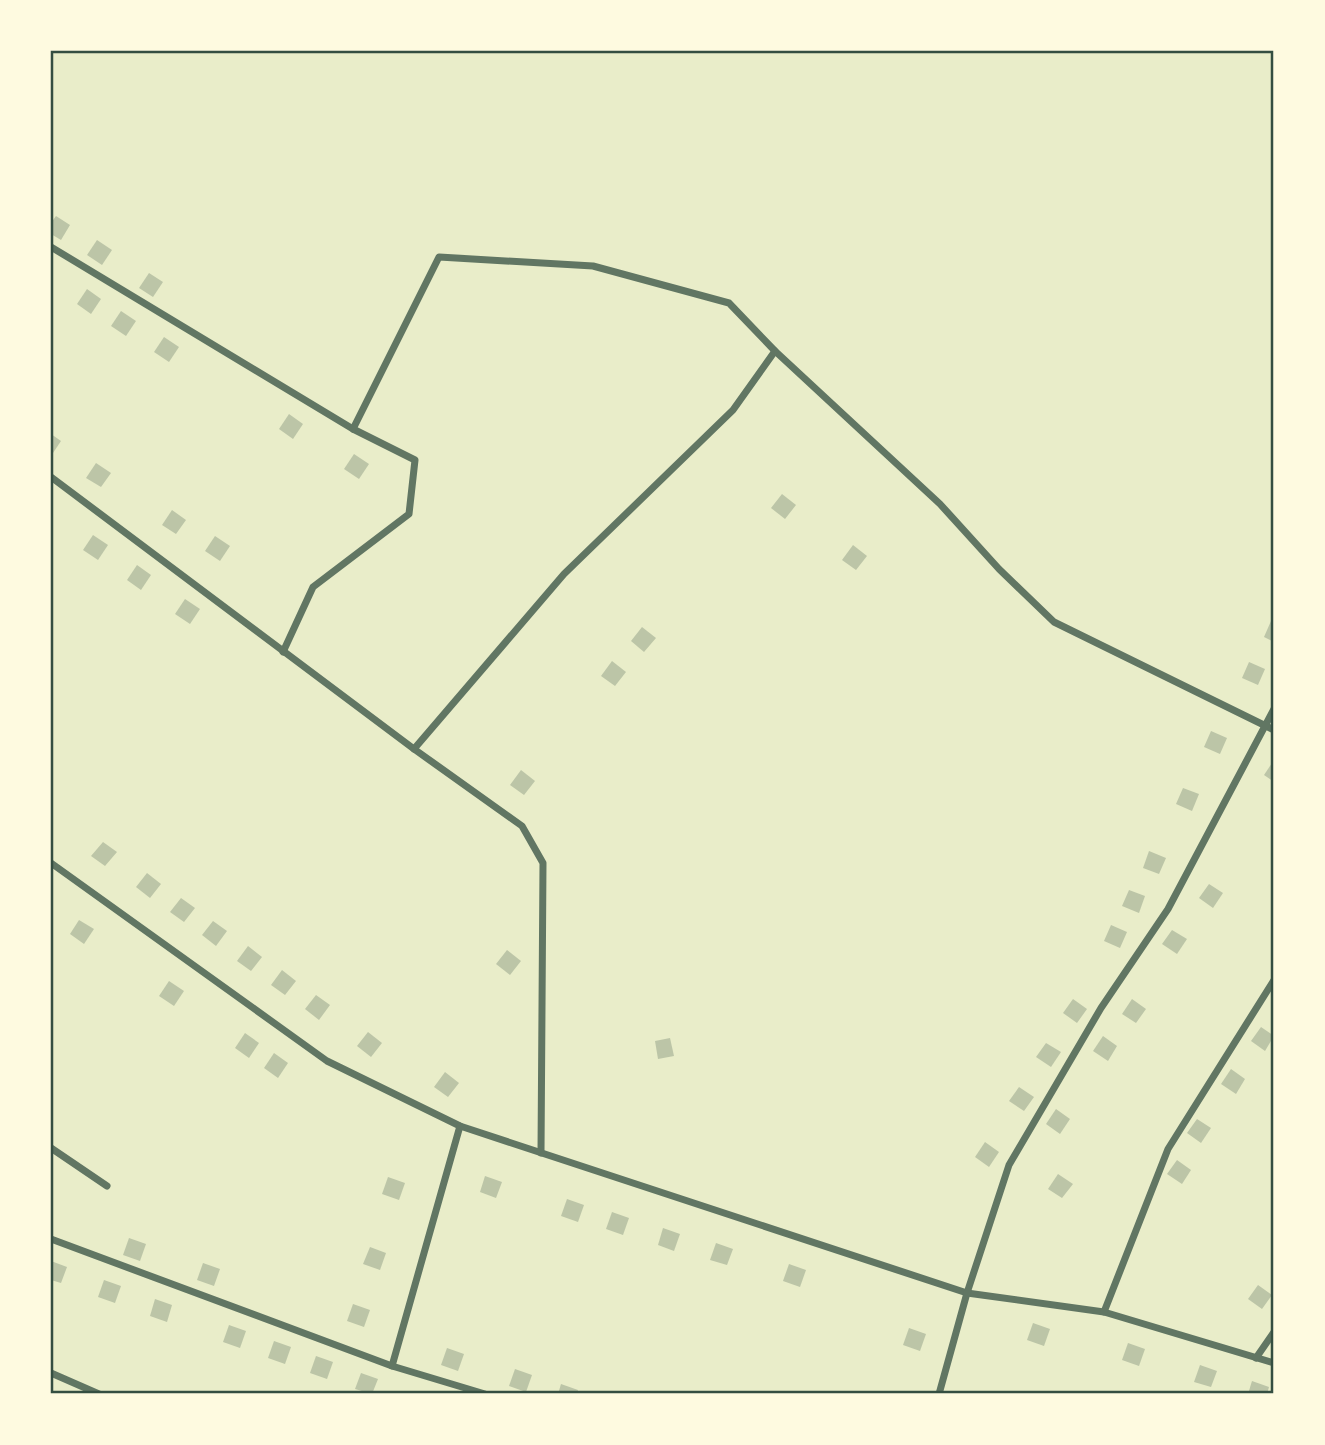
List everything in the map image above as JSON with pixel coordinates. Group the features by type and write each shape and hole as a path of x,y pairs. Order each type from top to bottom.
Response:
{"street":[{"path":"51,247 353,429 415,460 409,514 313,587 283,652"},
{"path":"353,429 439,257 593,266 729,303 775,351 940,504 999,569 1054,622 1274,730"},
{"path":"414,750 564,574 733,410 775,351"},
{"path":"51,477 414,750 522,826 543,863 541,1153"},
{"path":"939,1394 967,1293 1009,1165 1101,1008 1168,909 1274,709"},
{"path":"51,863 327,1061 460,1126 967,1293 1104,1312 1274,1363"},
{"path":"1104,1312 1168,1149 1274,980"},
{"path":"392,1366 460,1126"},
{"path":"51,1148 107,1186"},
{"path":"51,1238 392,1366 485,1394"},
{"path":"1256,1358 1274,1332"},
{"path":"51,1373 99,1394"}],"building":[{"path":"56,216 70,225 61,240 51,234 51,223"},
{"path":"97,240 112,250 102,265 87,255"},
{"path":"149,273 163,282 153,297 139,288"},
{"path":"87,289 101,299 91,314 77,304"},
{"path":"121,311 136,321 126,336 111,326"},
{"path":"164,337 179,347 169,362 154,352"},
{"path":"289,414 303,424 293,439 279,429"},
{"path":"51,434 61,441 51,456"},
{"path":"354,454 369,464 359,479 344,469"},
{"path":"96,463 111,473 101,487 86,478"},
{"path":"782,494 796,505 785,519 771,508"},
{"path":"172,510 186,520 176,534 162,525"},
{"path":"93,535 108,545 98,560 83,550"},
{"path":"215,536 230,546 220,561 205,551"},
{"path":"853,545 867,556 856,570 842,560"},
{"path":"137,565 151,575 141,590 127,580"},
{"path":"185,599 200,609 190,624 175,614"},
{"path":"1271,621 1274,623 1274,642 1264,637"},
{"path":"642,627 656,638 644,652 631,641"},
{"path":"612,661 626,672 615,686 601,676"},
{"path":"1249,662 1265,669 1258,685 1242,678"},
{"path":"1211,731 1227,738 1220,754 1204,747"},
{"path":"1274,760 1274,782 1264,775"},
{"path":"521,770 535,781 524,795 510,785"},
{"path":"1183,788 1199,794 1192,811 1176,804"},
{"path":"103,842 117,852 105,866 91,856"},
{"path":"1149,851 1166,858 1159,874 1143,868"},
{"path":"147,873 161,884 150,898 136,887"},
{"path":"1209,884 1223,893 1213,908 1199,898"},
{"path":"1129,890 1145,896 1139,913 1122,906"},
{"path":"181,898 195,908 184,922 170,912"},
{"path":"79,920 94,929 84,944 70,934"},
{"path":"213,921 227,931 216,946 202,935"},
{"path":"1111,925 1127,932 1120,948 1104,941"},
{"path":"1172,930 1187,939 1177,954 1162,944"},
{"path":"248,946 262,957 251,971 237,961"},
{"path":"507,950 521,961 510,975 496,964"},
{"path":"282,970 296,981 285,995 271,985"},
{"path":"169,981 184,991 174,1006 159,996"},
{"path":"316,995 330,1005 319,1020 305,1009"},
{"path":"1073,999 1087,1009 1077,1023 1063,1013"},
{"path":"1132,999 1146,1009 1136,1023 1122,1014"},
{"path":"1261,1027 1274,1036 1265,1051 1251,1041"},
{"path":"368,1032 382,1043 371,1057 357,1046"},
{"path":"245,1033 259,1043 249,1058 235,1048"},
{"path":"1103,1036 1117,1046 1108,1061 1093,1051"},
{"path":"670,1038 674,1056 658,1059 655,1041"},
{"path":"1046,1043 1061,1052 1051,1067 1036,1057"},
{"path":"274,1053 288,1063 278,1078 264,1068"},
{"path":"1231,1069 1245,1079 1236,1094 1221,1084"},
{"path":"445,1072 459,1083 448,1097 434,1087"},
{"path":"1019,1087 1034,1097 1024,1111 1009,1101"},
{"path":"1056,1109 1070,1119 1060,1134 1046,1124"},
{"path":"1197,1119 1211,1128 1201,1143 1187,1133"},
{"path":"985,1142 999,1152 989,1167 975,1157"},
{"path":"1177,1160 1191,1170 1182,1184 1167,1174"},
{"path":"1058,1174 1073,1184 1062,1198 1048,1189"},
{"path":"485,1176 502,1182 496,1198 480,1192"},
{"path":"388,1177 405,1183 399,1200 382,1194"},
{"path":"567,1199 584,1205 578,1222 561,1216"},
{"path":"612,1212 629,1218 623,1235 606,1229"},
{"path":"663,1228 680,1234 674,1251 658,1245"},
{"path":"129,1238 146,1244 140,1261 123,1255"},
{"path":"716,1243 733,1249 727,1265 710,1260"},
{"path":"370,1247 386,1253 380,1270 363,1264"},
{"path":"51,1261 67,1267 61,1283 51,1280"},
{"path":"203,1263 220,1269 214,1286 197,1280"},
{"path":"789,1264 806,1270 800,1287 783,1281"},
{"path":"104,1280 121,1286 115,1303 98,1297"},
{"path":"1258,1285 1272,1295 1262,1309 1248,1299"},
{"path":"155,1299 172,1305 167,1322 150,1316"},
{"path":"353,1304 370,1310 364,1327 347,1321"},
{"path":"1033,1323 1050,1329 1044,1346 1027,1340"},
{"path":"229,1325 246,1331 240,1348 223,1342"},
{"path":"909,1328 926,1334 920,1351 903,1345"},
{"path":"274,1341 291,1347 285,1364 268,1358"},
{"path":"1128,1343 1145,1349 1139,1366 1122,1360"},
{"path":"447,1348 464,1354 458,1371 441,1365"},
{"path":"316,1356 333,1362 327,1379 310,1373"},
{"path":"1200,1365 1217,1371 1211,1387 1194,1382"},
{"path":"515,1369 532,1375 526,1392 509,1386"},
{"path":"361,1373 378,1379 372,1394 355,1389"},
{"path":"1252,1381 1269,1387 1267,1394 1248,1394"},
{"path":"561,1384 578,1390 577,1394 558,1394"}]}
